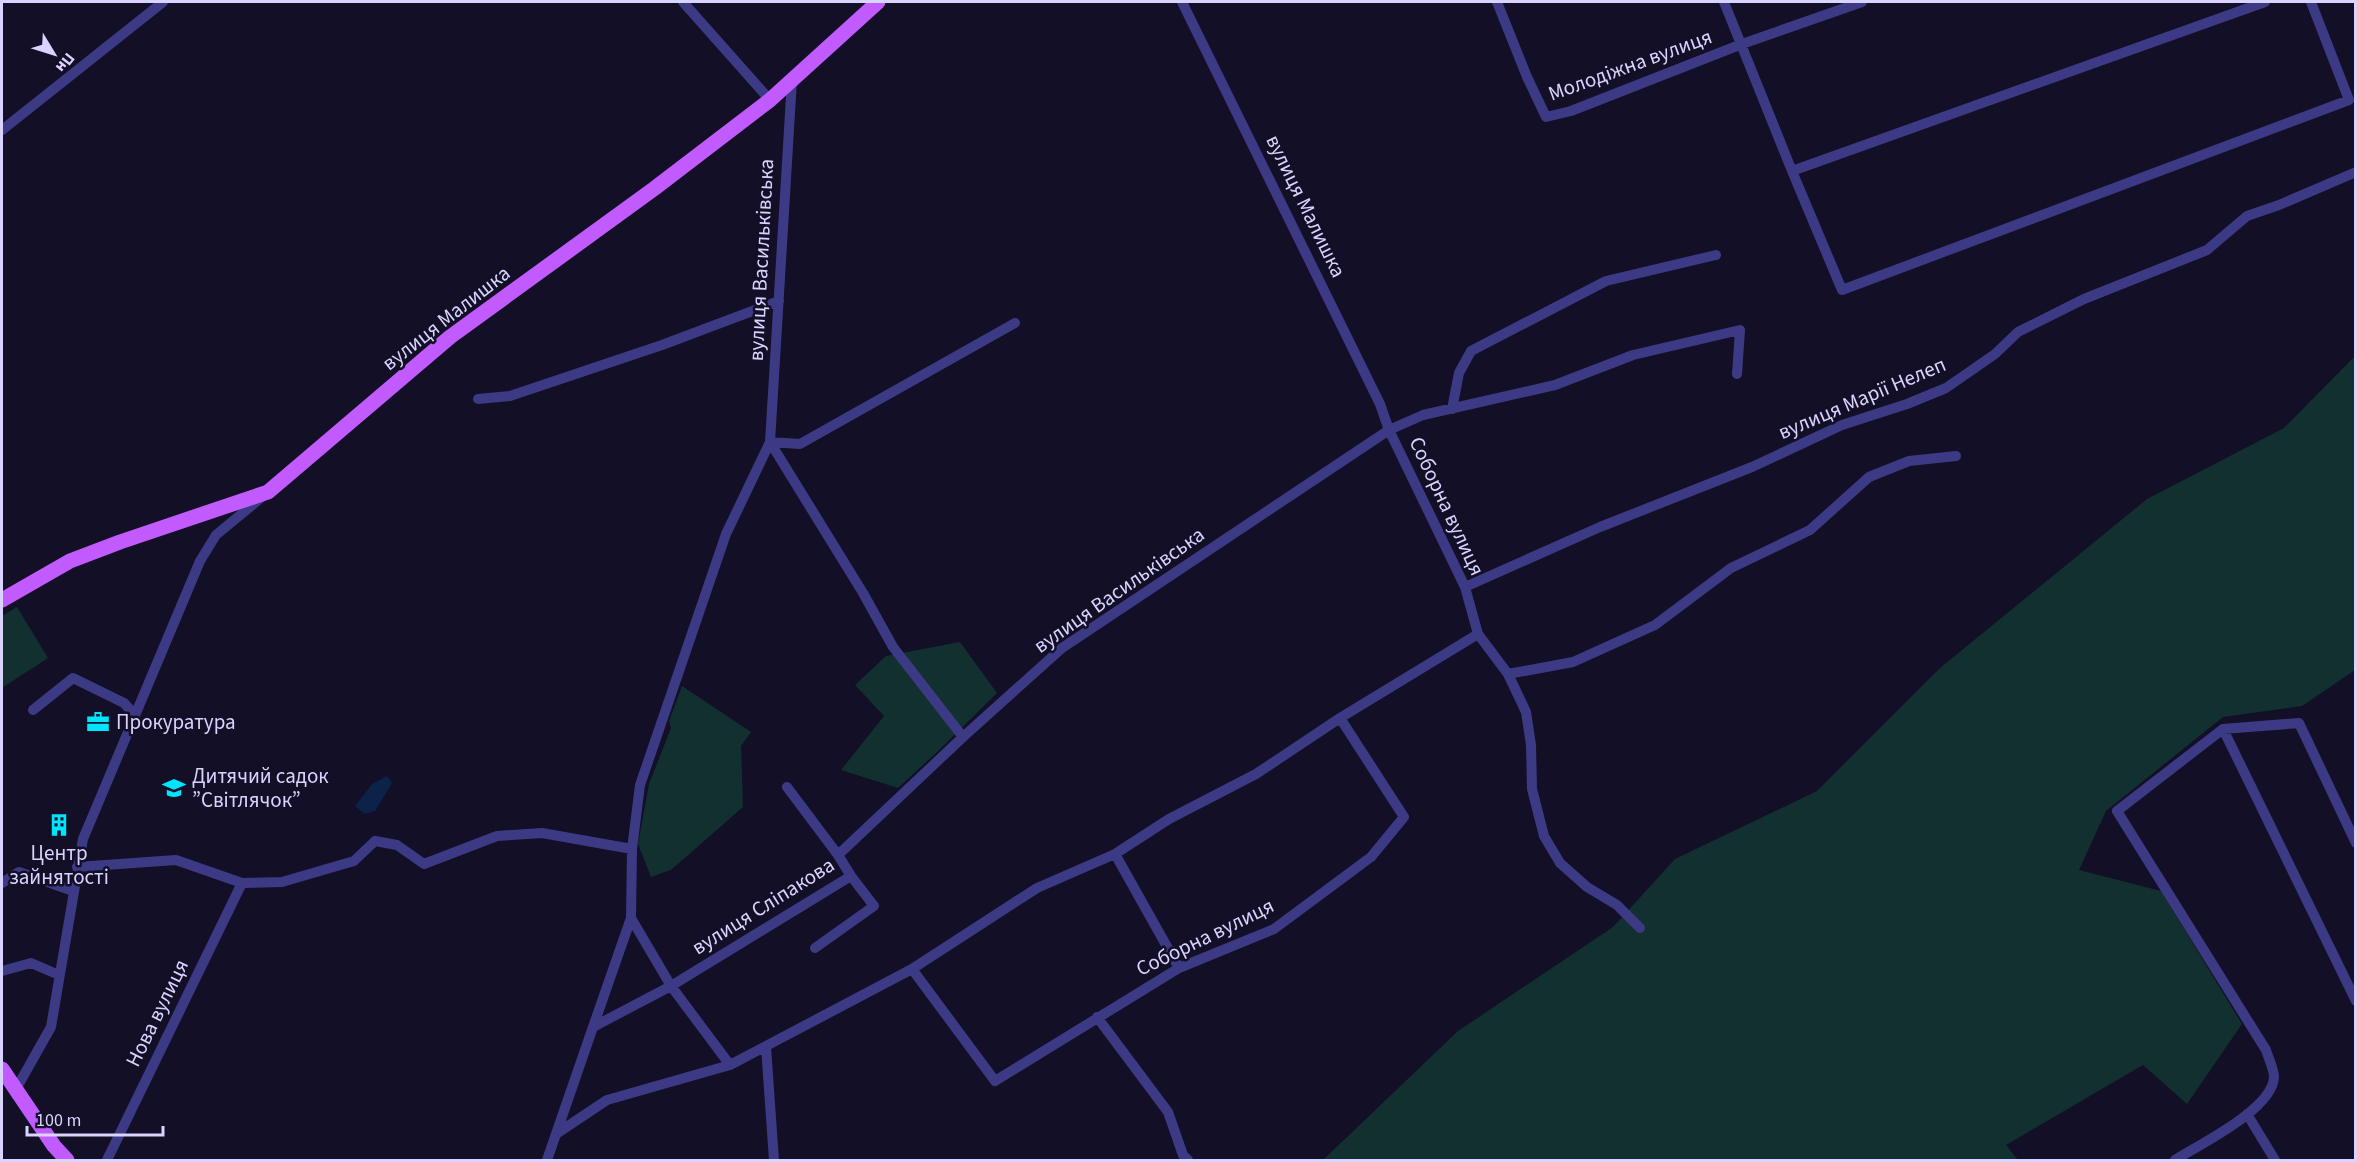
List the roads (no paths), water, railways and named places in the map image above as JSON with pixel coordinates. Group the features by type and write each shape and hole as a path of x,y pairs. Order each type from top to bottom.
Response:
{"main road":[{"name":"вулиця Малишка","path":"2,600 70,561 268,492 450,338 655,188 770,100 878,2"},
{"path":"2,1069 54,1146 67,1161"}],"street":[{"path":"2,130 163,2"},
{"path":"682,2 770,100"},
{"name":"вулиця Малишка","path":"1182,2 1380,404 1389,430"},
{"name":"Молодіжна вулиця","path":"1497,2 1546,117 1571,111 1742,44"},
{"path":"1724,2 1791,171 1842,290 2349,100 2311,2"},
{"path":"1742,44 1862,2"},
{"path":"1791,171 2265,2"},
{"name":"вулиця Васильківська","path":"631,918 632,849 640,784 726,534 770,442 792,80"},
{"name":"вулиця Марії Нелеп","path":"1465,587 1611,523 1752,466 1842,425 1907,404 1946,388 1995,354 2018,332 2084,299 2207,250 2247,216 2279,205 2355,172"},
{"path":"1452,409 1459,373 1472,351 1606,281 1716,255"},
{"path":"478,399 510,396 662,345 779,301"},
{"path":"770,442 800,444 1015,323"},
{"name":"вулиця Васильківська","path":"838,855 963,737 1062,648 1389,430 1423,415 1555,385 1633,355 1740,330 1737,374"},
{"name":"Соборна вулиця","path":"1389,430 1465,587 1478,634 1508,674 1526,712 1531,745 1532,789 1544,836 1560,863 1587,887 1617,905 1640,928"},
{"path":"770,442 893,647 963,737"},
{"path":"1508,674 1573,662 1655,625 1731,568 1810,530 1869,477 1909,461 1956,456"},
{"path":"16,1089 51,1027 83,839 200,561 216,535 268,492"},
{"path":"556,1134 607,1100 730,1065 912,969 1037,888 1115,854 1169,819 1256,774 1340,718 1478,634"},
{"path":"33,710 73,678 124,703 135,716"},
{"name":"Соборна вулиця","path":"912,969 995,1081 1179,968 1274,929 1371,857 1404,817 1340,718"},
{"path":"2175,1161 2247,1114 2268,1096 2274,1076 2266,1050 2116,811 2223,729 2299,723 2355,843"},
{"path":"2223,729 2355,1001"},
{"name":"вулиця Сліпакова","path":"671,986 851,876 787,787"},
{"path":"77,867 176,860 242,883 282,882 354,861 375,841 397,845 424,864 497,836 542,833 632,849"},
{"path":"1115,854 1179,968"},
{"path":"2,883 19,872 74,891"},
{"path":"815,948 874,906 851,876"},
{"name":"Нова вулиця","path":"107,1161 242,883"},
{"path":"631,918 671,986 730,1065"},
{"path":"548,1161 631,918"},
{"path":"2,971 32,963 60,975"},
{"path":"593,1027 671,986"},
{"path":"1097,1017 1168,1112 1183,1155 1188,1161"},
{"path":"766,1047 774,1161"},
{"path":"2247,1114 2275,1161"}],"water":[{"path":"387,776 392,783 375,811 365,814 355,806 372,784"}],"place":[{"name":"Прокуратура","path":"98,722"},
{"name":"Дитячий садок ”Світлячок”","path":"174,788"},
{"name":"Центр зайнятості","path":"59,825"}]}
